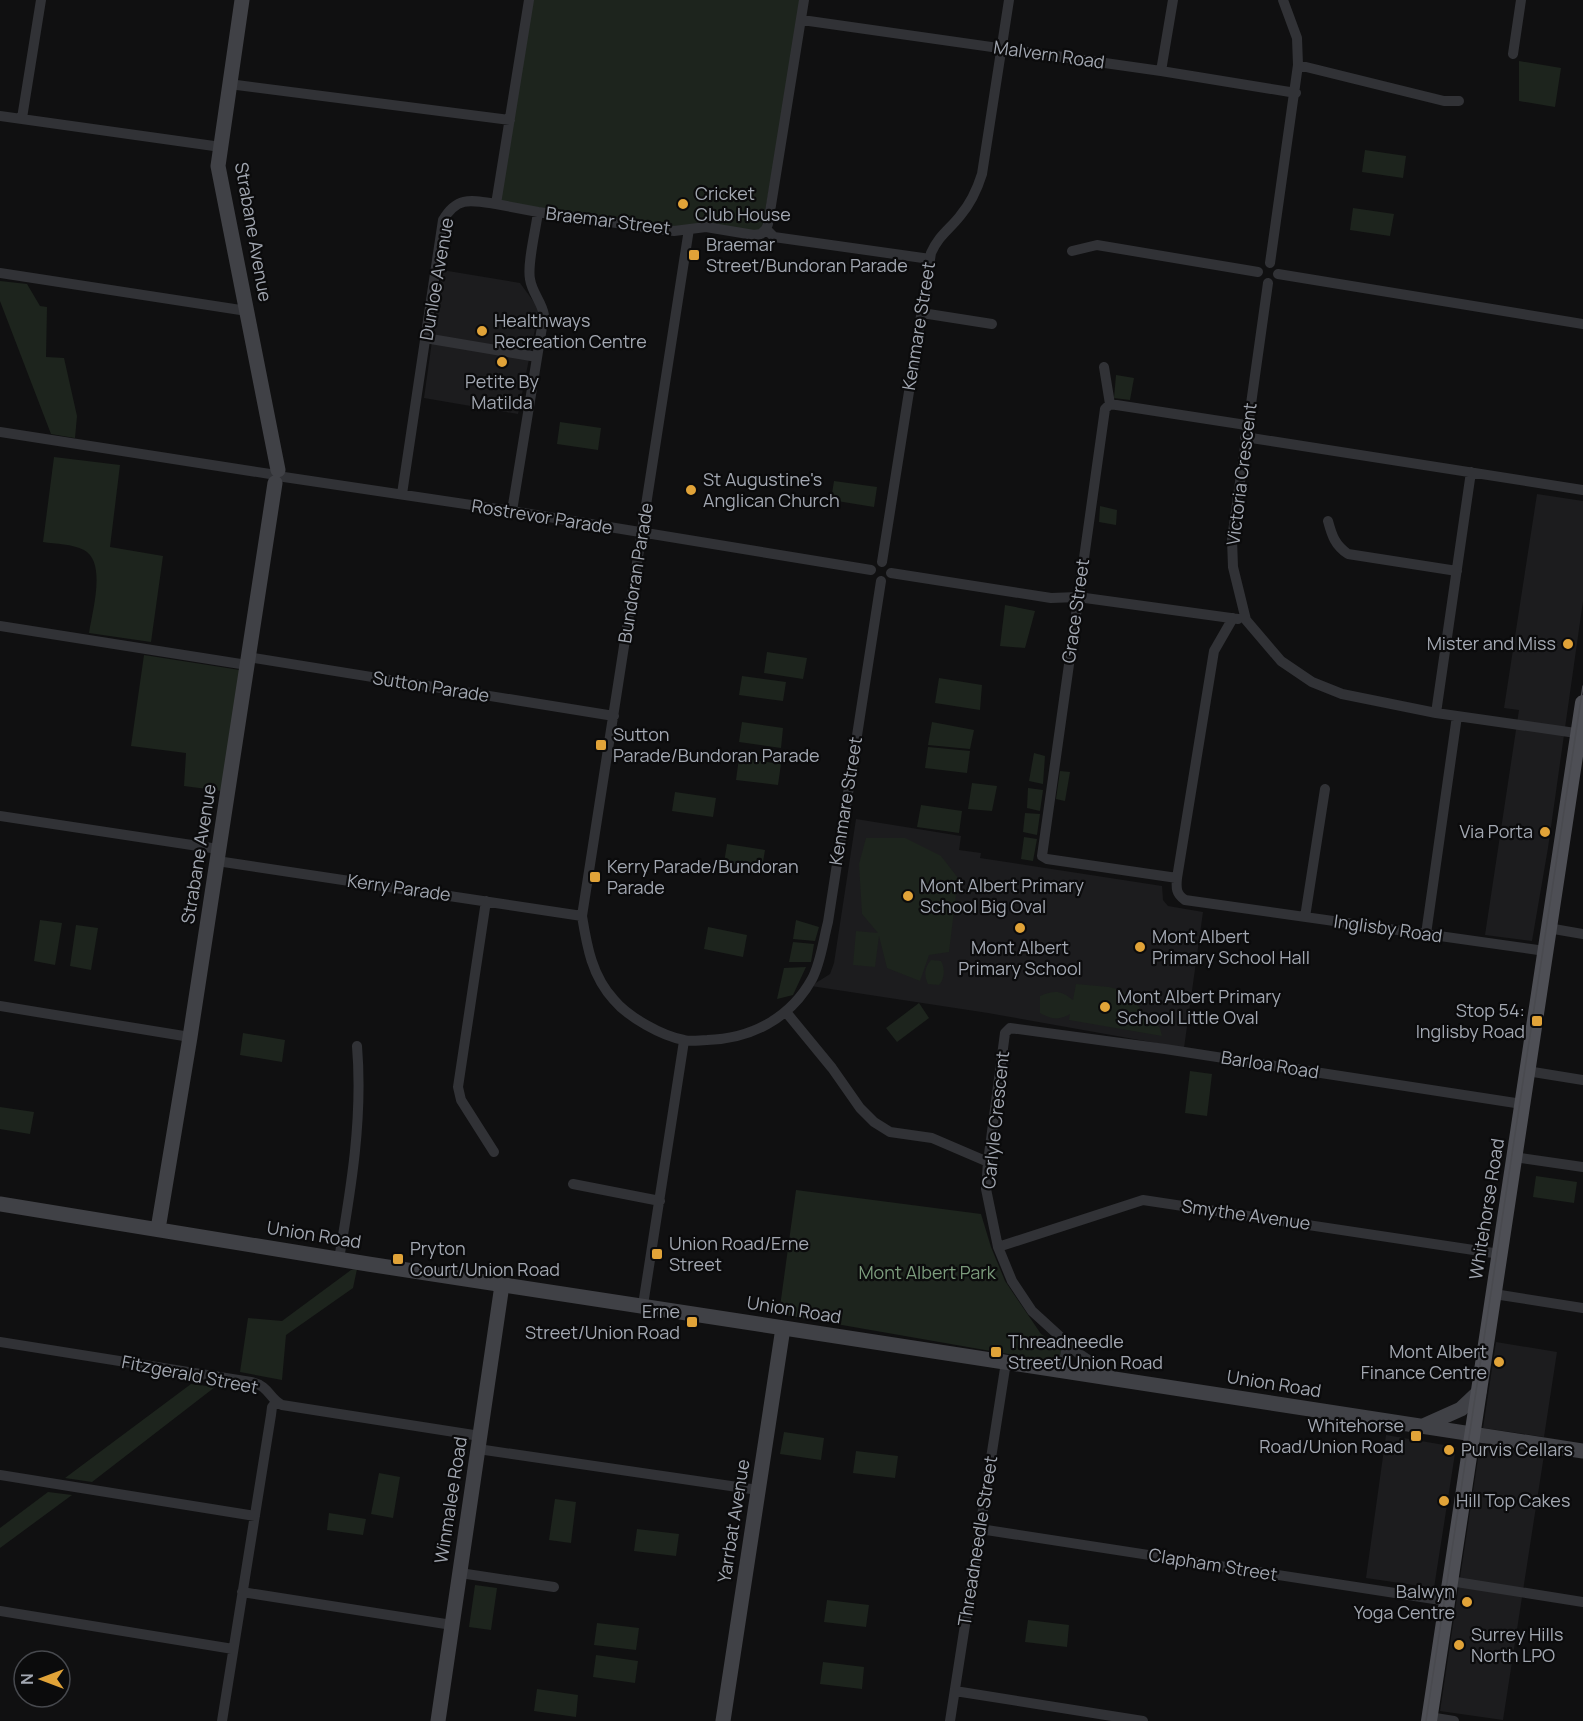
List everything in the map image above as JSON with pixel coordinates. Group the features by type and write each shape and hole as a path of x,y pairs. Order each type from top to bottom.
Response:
{"main road":[{"name":"Whitehorse Road","path":"1429,1719 1548,928 1581,734 1583,703"}],"street":[{"path":"22,118 41,0"},
{"name":"Strabane Avenue","path":"158,1229 277,476 218,166 242,0"},
{"path":"496,204 529,0"},
{"path":"766,229 804,0"},
{"name":"Kenmare Street","path":"882,562 930,259 936,240 959,218 978,189 1008,0"},
{"path":"1161,71 1173,0"},
{"path":"1270,263 1299,65 1297,38 1283,0"},
{"path":"1513,54 1521,0"},
{"name":"Malvern Road","path":"802,20 1161,71 1296,93"},
{"path":"1299,65 1444,101 1459,101"},
{"path":"229,84 510,120"},
{"path":"0,116 220,147"},
{"name":"Dunloe Avenue","path":"402,494 443,220 450,208 470,200 496,204"},
{"name":"Braemar Street","path":"496,204 674,231 706,227 754,235 761,234 766,229 774,237 930,259"},
{"path":"512,511 544,315 529,274 538,212"},
{"name":"Bundoran Parade","path":"684,1041 642,1023 629,1015 612,999 594,971 582,916 688,229"},
{"path":"1072,251 1097,245 1258,272"},
{"path":"1270,263 1276,267 1278,274 1275,280 1268,283 1261,280 1258,272 1262,265 1270,263"},
{"path":"0,273 247,311"},
{"path":"1278,274 1583,324"},
{"name":"Victoria Crescent","path":"1268,283 1246,425 1232,538 1233,567 1246,620 1281,661 1312,682 1342,694 1436,713 1581,734"},
{"path":"922,313 992,324"},
{"path":"425,338 537,357"},
{"name":"Grace Street","path":"1104,367 1110,404 1105,409 1042,856 1047,859 1177,878"},
{"path":"1110,404 1246,425"},
{"name":"Rostrevor Parade","path":"0,432 512,511 871,570"},
{"path":"1245,436 1583,490"},
{"path":"1436,713 1471,472"},
{"path":"1328,521 1332,537 1338,547 1348,554 1457,571"},
{"path":"882,562 889,566 891,573 887,579 881,581 874,578 871,570 875,564 882,562"},
{"path":"891,573 1051,598 1078,597 1246,620"},
{"name":"Kenmare Street","path":"684,1041 720,1040 750,1033 769,1024 786,1012 812,979 819,961 828,922 881,581"},
{"path":"1177,878 1214,651 1233,618"},
{"name":"Sutton Parade","path":"0,626 614,716"},
{"path":"1425,934 1457,716"},
{"path":"1305,917 1325,789"},
{"name":"Kerry Parade","path":"0,816 582,916"},
{"name":"Inglisby Road","path":"1177,878 1176,888 1179,896 1185,900 1545,951"},
{"path":"486,901 458,1087 461,1100 494,1152"},
{"path":"1548,928 1583,934"},
{"path":"0,1006 190,1036"},
{"path":"786,1012 832,1068 860,1108 874,1122 890,1132 932,1138 988,1162"},
{"name":"Carlyle Crescent","path":"1018,1028 1010,1028 1005,1033 988,1162 986,1189 998,1247 1012,1281 1032,1311 1064,1342 1090,1362 1120,1380"},
{"name":"Barloa Road","path":"1018,1028 1522,1104"},
{"path":"643,1305 684,1041"},
{"path":"339,1260 353,1178 359,1073 357,1047"},
{"path":"1527,1071 1583,1080"},
{"path":"1515,1157 1583,1167"},
{"path":"573,1184 660,1201"},
{"name":"Smythe Avenue","path":"998,1247 1143,1200 1500,1254"},
{"name":"Union Road","path":"0,1204 339,1260 1583,1451"},
{"name":"Winmalee Road","path":"438,1721 502,1285"},
{"path":"1494,1294 1583,1308"},
{"name":"Yarrbat Avenue","path":"723,1721 783,1328"},
{"name":"Fitzgerald Street","path":"0,1342 251,1382 267,1389 276,1402 282,1406 758,1491"},
{"path":"1051,1369 1065,1358 1067,1351 1064,1342"},
{"name":"Threadneedle Street","path":"950,1721 1006,1362"},
{"path":"1423,1426 1461,1409 1479,1392"},
{"path":"222,1721 272,1407 276,1402"},
{"path":"0,1475 255,1516"},
{"name":"Clapham Street","path":"980,1529 1447,1601"},
{"path":"460,1573 554,1587"},
{"path":"1450,1581 1583,1602"},
{"path":"242,1593 452,1625"},
{"path":"0,1611 233,1649"},
{"path":"955,1691 1143,1721"},
{"path":"1429,1719 1454,1721"}],"shaded area":[{"path":"442,270 520,283 539,309 518,414 424,398"},
{"path":"1537,494 1583,501 1583,601 1548,848 1532,941 1485,935 1519,710 1504,708"},
{"name":"Mont Albert Primary School","path":"856,819 961,836 959,850 981,853 980,858 1162,886 1163,900 1168,906 1203,912 1184,1048 988,1013 811,986 830,974 834,963"},
{"path":"1496,1342 1557,1352 1544,1437 1483,1428"},
{"path":"1386,1435 1456,1447 1434,1588 1366,1578"},
{"path":"1480,1445 1544,1455 1503,1720 1440,1711"}],"green space":[{"path":"529,0 803,0 761,234 689,229 496,204"},
{"path":"1519,61 1561,68 1555,107 1519,101"},
{"path":"1365,150 1406,156 1403,178 1362,172"},
{"path":"1353,208 1394,214 1390,236 1350,230"},
{"path":"0,281 27,284 40,306 47,307 46,357 64,358 77,416 75,438 51,434 0,301"},
{"path":"1116,375 1134,378 1130,400 1114,398"},
{"path":"560,422 601,428 598,450 557,444"},
{"path":"54,457 120,465 110,547 163,556 151,642 89,633 96,588 95,565 91,556 74,546 43,542"},
{"path":"834,481 877,487 874,507 831,500"},
{"path":"1100,506 1117,510 1116,525 1099,522"},
{"path":"1005,605 1035,611 1025,648 1000,646"},
{"path":"767,652 807,658 803,679 764,673"},
{"path":"144,655 240,670 222,791 184,786 186,753 131,746"},
{"path":"742,676 786,682 783,701 739,695"},
{"path":"939,678 982,685 980,710 935,703"},
{"path":"742,722 783,728 781,748 739,742"},
{"path":"932,722 974,730 970,749 928,745"},
{"path":"928,747 970,751 967,773 925,768"},
{"path":"1034,753 1045,756 1043,784 1029,781"},
{"path":"739,758 781,764 778,785 736,780"},
{"path":"1060,771 1070,772 1065,801 1056,799"},
{"path":"972,783 997,786 992,811 968,809"},
{"path":"1028,788 1043,790 1040,811 1027,808"},
{"path":"675,792 716,798 713,817 672,811"},
{"path":"921,805 962,811 959,833 917,827"},
{"path":"1025,813 1040,814 1037,835 1023,832"},
{"path":"1024,837 1037,839 1033,861 1021,859"},
{"name":"Mont Albert Primary School Big Oval","path":"866,838 905,838 941,856 958,878 949,952 929,955 920,981 887,968 879,936 875,967 853,965 856,931 878,933 862,914 859,864"},
{"path":"727,844 765,850 762,868 724,863"},
{"path":"40,920 62,923 55,965 34,961"},
{"path":"796,920 819,927 815,941 793,939"},
{"path":"76,925 98,928 91,970 70,966"},
{"path":"708,927 747,935 743,957 704,949"},
{"path":"793,942 814,944 811,962 789,962"},
{"path":"931,960 941,961 944,970 939,985 928,984 925,975"},
{"path":"806,967 793,995 777,999 784,968"},
{"name":"Mont Albert Primary School Little Oval","path":"1076,984 1109,987 1123,991 1160,1028 1162,1036 1069,1020 1070,1014 1062,1018 1055,1018 1040,1013 1040,996 1057,992 1073,1000"},
{"path":"919,1003 929,1018 897,1042 886,1028"},
{"path":"243,1033 285,1040 282,1062 240,1055"},
{"path":"1190,1071 1212,1074 1207,1116 1185,1113"},
{"path":"0,1107 34,1112 30,1134 0,1129"},
{"path":"1536,1176 1577,1182 1574,1203 1533,1197"},
{"name":"Mont Albert Park","path":"796,1190 981,1214 1005,1281 1041,1334 1061,1347 1061,1360 1048,1361 779,1314"},
{"path":"357,1269 353,1288 286,1335 282,1380 240,1372 248,1318 282,1321 351,1270"},
{"path":"191,1384 215,1387 92,1482 65,1478"},
{"path":"784,1432 824,1438 821,1460 780,1454"},
{"path":"856,1451 898,1456 895,1478 853,1473"},
{"path":"379,1473 400,1477 393,1518 371,1514"},
{"path":"48,1492 72,1495 0,1548 0,1528"},
{"path":"555,1499 576,1502 571,1543 549,1540"},
{"path":"329,1513 366,1519 363,1535 327,1530"},
{"path":"637,1529 679,1534 676,1556 634,1551"},
{"path":"475,1585 497,1588 491,1630 469,1627"},
{"path":"827,1600 869,1605 866,1627 824,1622"},
{"path":"1028,1620 1069,1625 1067,1647 1025,1642"},
{"path":"597,1623 639,1628 636,1650 594,1645"},
{"path":"596,1655 638,1661 635,1683 593,1677"},
{"path":"823,1662 864,1667 862,1689 820,1684"},
{"path":"537,1689 578,1695 576,1717 534,1711"}],"tram line":[{"path":"1426,1721 1583,686"}],"place":[{"name":"Cricket Club House","path":"683,204"},
{"name":"Braemar Street/Bundoran Parade","path":"694,255"},
{"name":"Healthways Recreation Centre","path":"482,331"},
{"name":"Petite By Matilda","path":"502,362"},
{"name":"St Augustine's Anglican Church","path":"691,490"},
{"name":"Mister and Miss","path":"1568,644"},
{"name":"Sutton Parade/Bundoran Parade","path":"601,745"},
{"name":"Via Porta","path":"1545,832"},
{"name":"Kerry Parade/Bundoran Parade","path":"595,877"},
{"name":"Mont Albert Primary School Big Oval","path":"908,896"},
{"name":"Mont Albert Primary School","path":"1020,928"},
{"name":"Mont Albert Primary School Hall","path":"1140,947"},
{"name":"Mont Albert Primary School Little Oval","path":"1105,1007"},
{"name":"Stop 54: Inglisby Road","path":"1537,1021"},
{"name":"Union Road/Erne Street","path":"657,1254"},
{"name":"Pryton Court/Union Road","path":"398,1259"},
{"name":"Erne Street/Union Road","path":"692,1322"},
{"name":"Threadneedle Street/Union Road","path":"996,1352"},
{"name":"Mont Albert Finance Centre","path":"1499,1362"},
{"name":"Whitehorse Road/Union Road","path":"1416,1436"},
{"name":"Purvis Cellars","path":"1449,1450"},
{"name":"Hill Top Cakes","path":"1444,1501"},
{"name":"Balwyn Yoga Centre","path":"1467,1602"},
{"name":"Surrey Hills North LPO","path":"1459,1645"}]}
